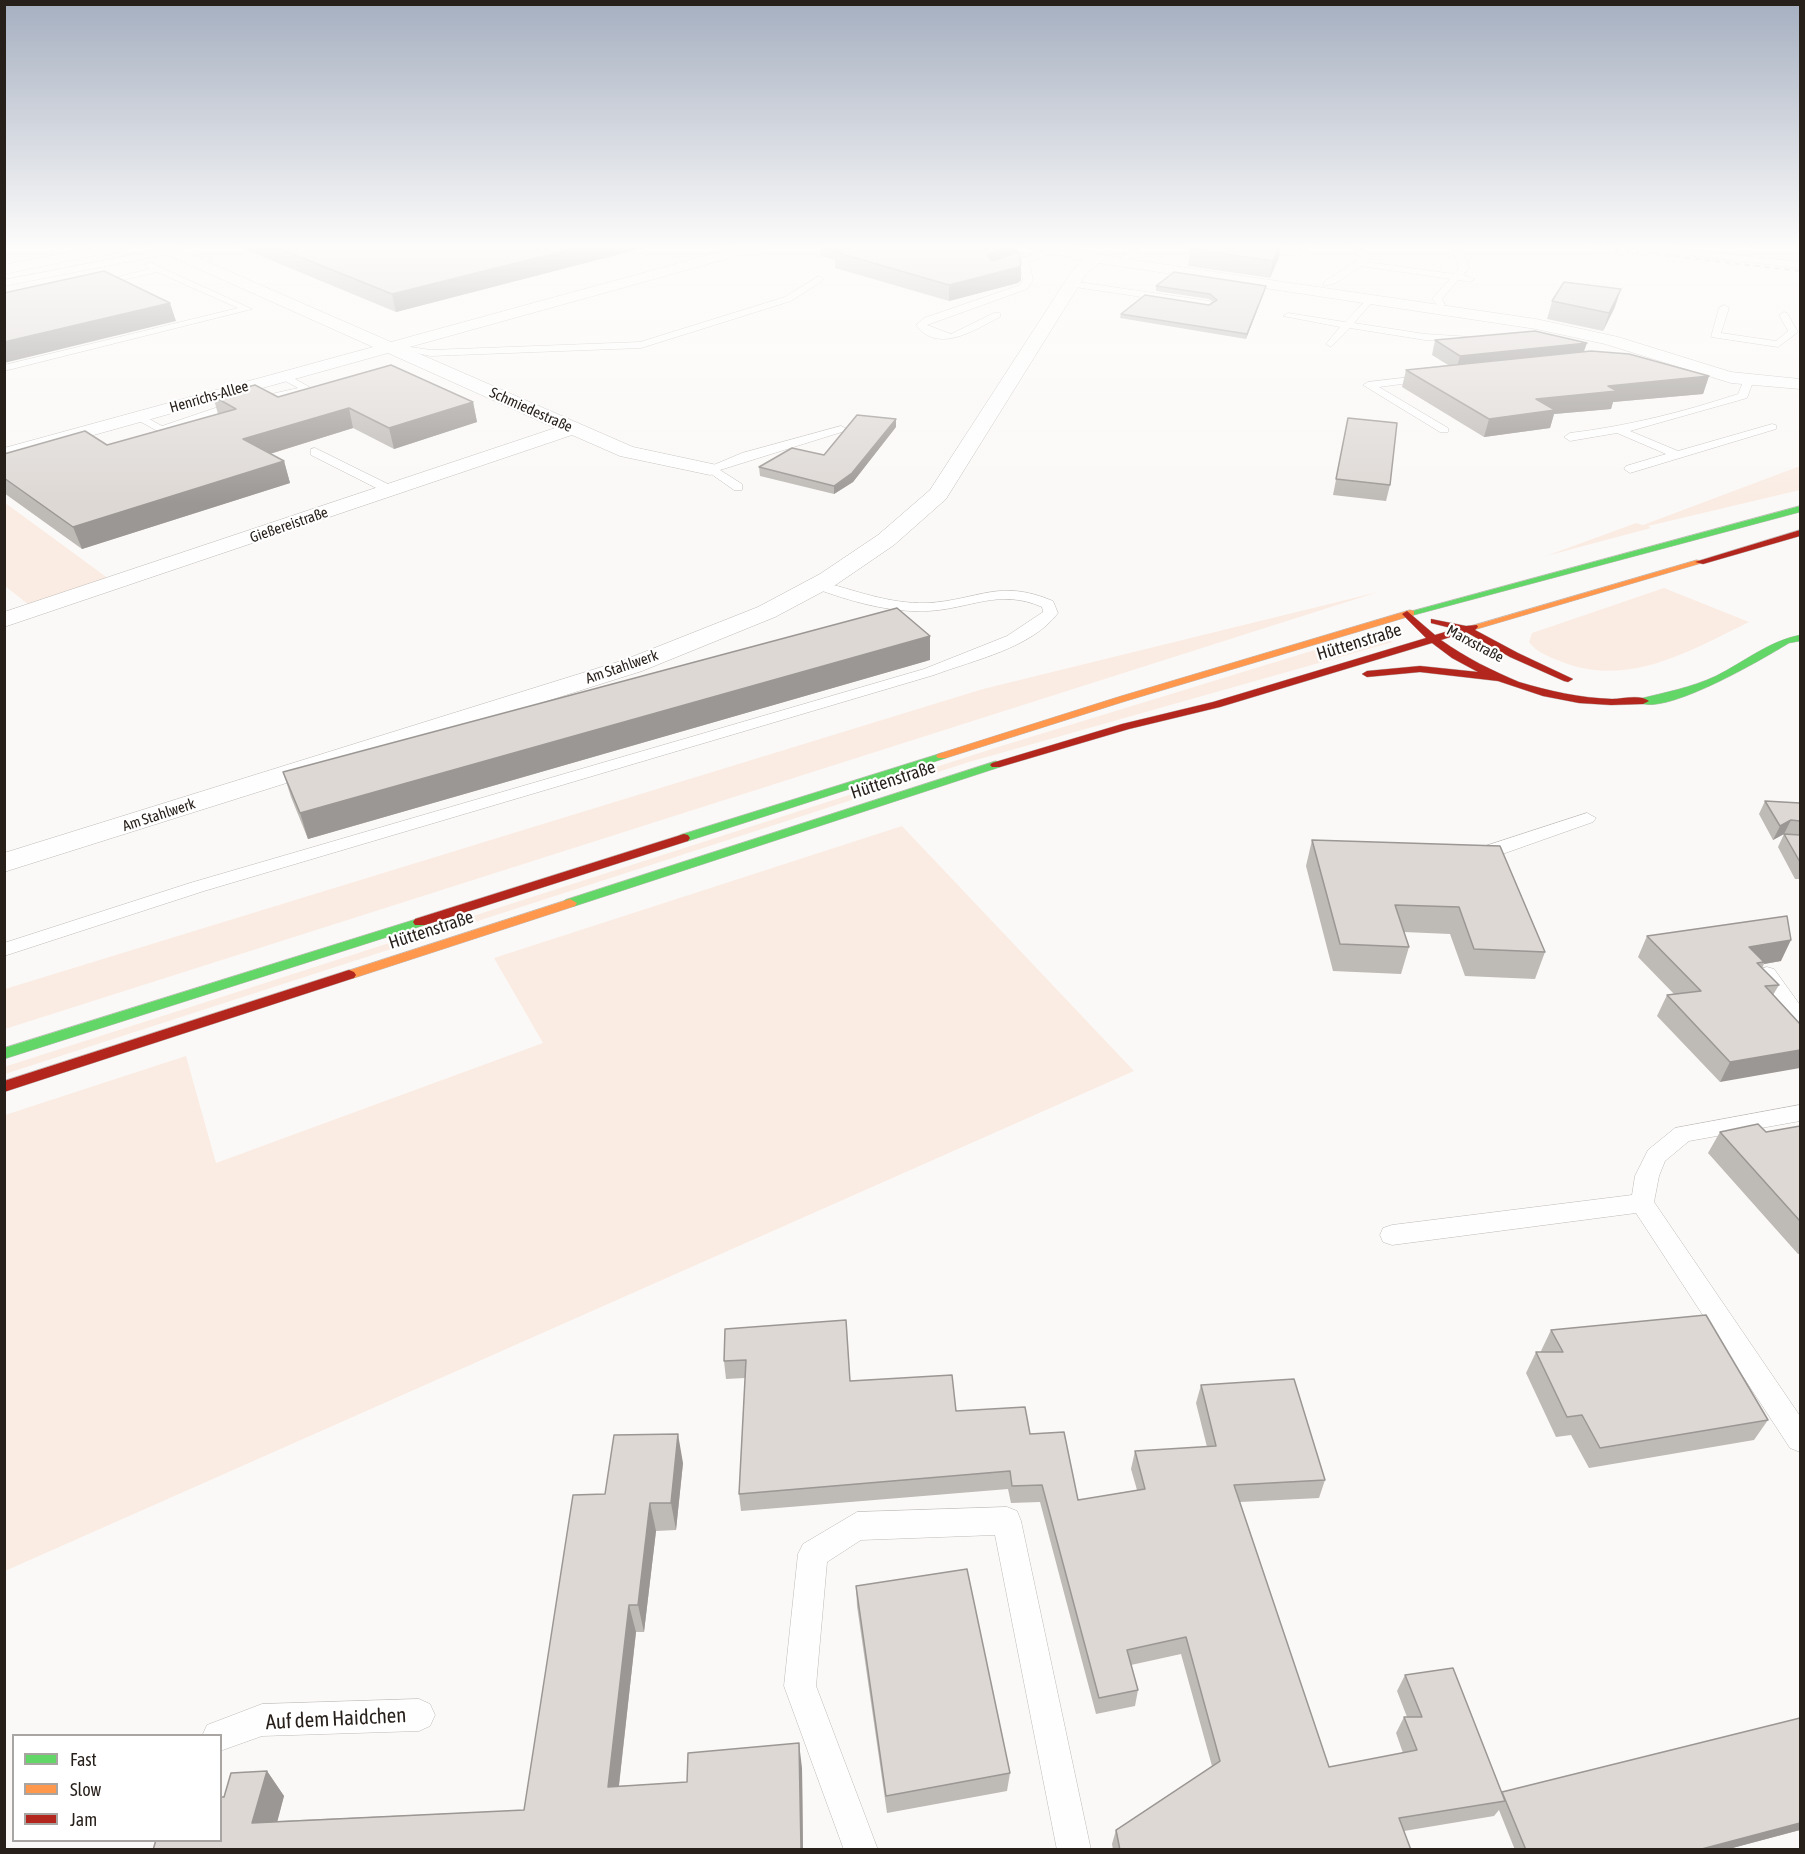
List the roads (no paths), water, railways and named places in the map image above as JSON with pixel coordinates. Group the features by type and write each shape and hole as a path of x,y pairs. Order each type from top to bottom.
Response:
{"main road":[{"name":"Hüttenstraße","path":"4,1054 1000,737 1407,614 1800,508"},
{"name":"Hüttenstraße","path":"4,1087 983,769 1126,726 1216,705 1431,639 1800,533"},
{"name":"Marxstraße","path":"1407,614 1467,629 1514,655 1561,676 1580,681"},
{"name":"Marxstraße","path":"1407,614 1431,639 1494,675 1548,693 1585,700 1624,703 1658,700 1695,690 1786,641 1800,638"},
{"path":"1216,705 1383,670 1420,669 1507,679"}],"street":[{"name":"Schmiedestraße","path":"355,332 627,452 710,469"},
{"name":"Henrichs-Allee","path":"4,454 446,332"},
{"name":"Am Stahlwerk","path":"4,863 609,673 710,637 819,585 876,549 911,521 938,494 1041,332"},
{"path":"1578,332 1710,374 1748,382 1800,384"},
{"name":"Gießereistraße","path":"4,620 573,428"}],"lane":[{"path":"4,368 154,332"},
{"path":"390,347 431,353 641,345 684,332"},
{"path":"931,332 952,337 963,332"},
{"path":"1331,344 1342,332"},
{"path":"1393,332 1425,337 1493,341"},
{"path":"1716,332 1715,335 1779,344 1797,333"},
{"path":"1625,357 1649,354"},
{"path":"138,417 161,430 231,405 308,388 284,376"},
{"path":"1444,430 1368,385 1445,376"},
{"path":"1570,436 1621,431 1743,396 1748,382"},
{"path":"1630,469 1772,427"},
{"path":"710,469 746,456 841,429"},
{"path":"1621,431 1678,454"},
{"path":"315,452 390,490"},
{"path":"710,469 738,487"},
{"path":"4,950 197,887 930,672 1025,633 1043,623 1051,613 1048,604 1017,592 927,607 864,602 819,585"},
{"path":"1462,857 1488,853 1587,818"},
{"path":"1767,974 1800,1020"},
{"path":"1800,1113 1683,1134 1656,1156 1647,1176 1642,1203 1800,1439"},
{"path":"1392,1235 1642,1203"},
{"path":"861,1850 800,1686 813,1554 856,1526 1006,1521 1074,1850"},
{"name":"Auf dem Haidchen","path":"222,1735 262,1720 419,1715"}]}
